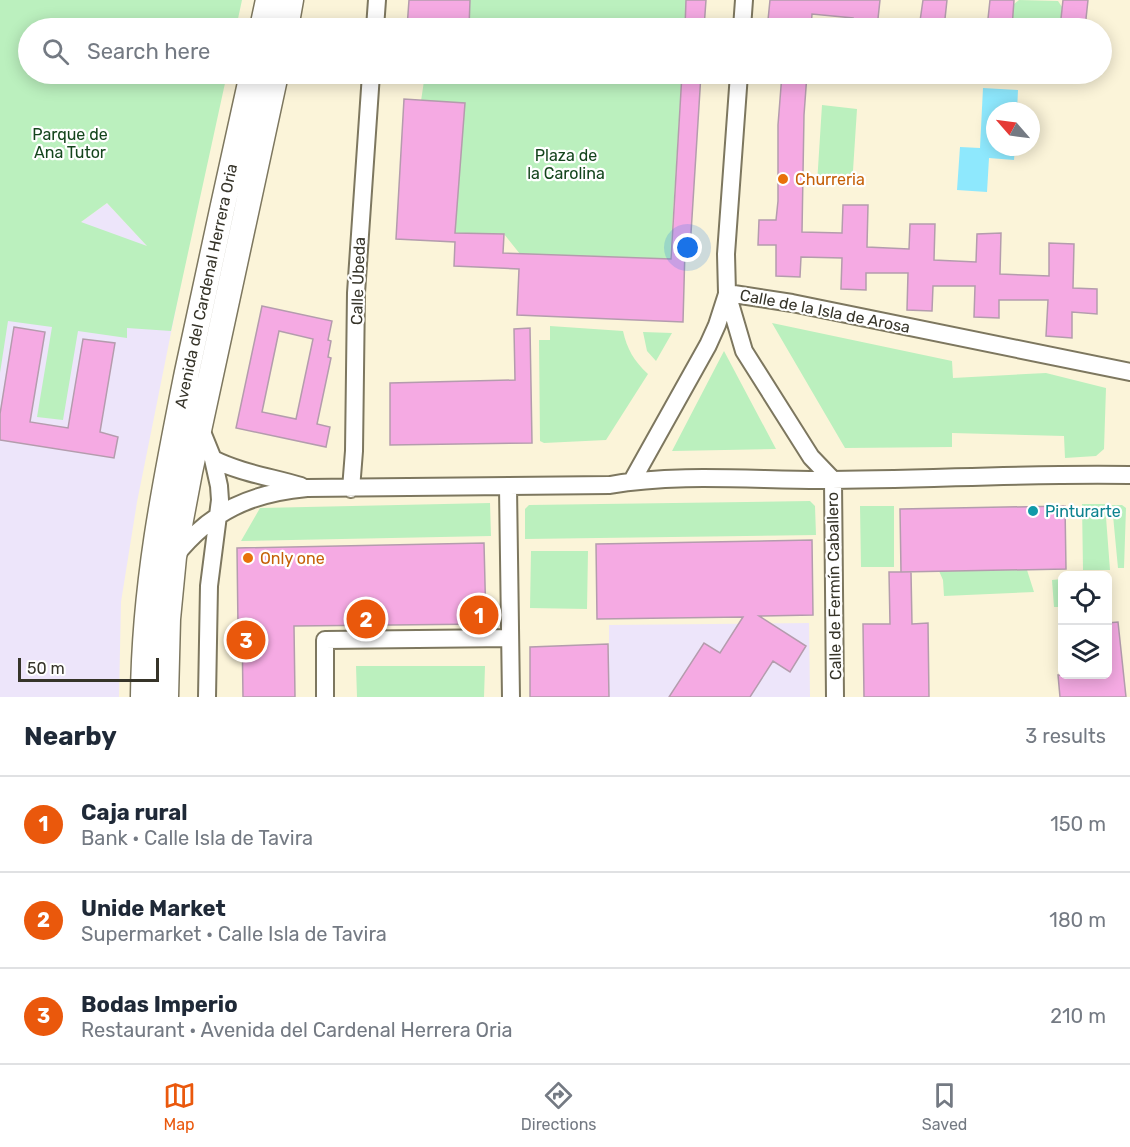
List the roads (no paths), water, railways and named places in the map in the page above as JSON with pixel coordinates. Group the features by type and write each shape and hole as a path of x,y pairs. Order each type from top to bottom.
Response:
{"main road":[{"path":"264,18 268,0"},
{"path":"288,18 291,0"},
{"name":"Avenida del Cardenal Herrera Oria","path":"142,697 147,602 162,498 250,84"},
{"name":"Avenida del Cardenal Herrera Oria","path":"166,697 168,619 174,557 190,472 274,84"}],"street":[{"path":"376,18 377,0"},
{"path":"743,18 744,0"},
{"name":"Calle Úbeda","path":"351,489 354,451 356,293 370,84"},
{"name":"Calle de Fermín Caballero","path":"738,84 726,254 727,293 744,351 811,457 833,480 835,697"},
{"name":"Calle de la Isla de Arosa","path":"632,481 708,345 727,293 792,303 1130,372"},
{"name":"Avenida del Cardenal Herrera Oria","path":"200,427 213,459 219,486 219,514 209,586 207,697"},
{"path":"162,498 178,479 202,463 213,459 245,472 308,488"},
{"path":"174,557 189,539 219,514 262,495 308,488 508,487 610,485 632,481 1130,475"},
{"path":"508,487 511,697"},
{"path":"216,538 224,521 236,506"},
{"path":"325,697 325,640 510,638"}],"water":[{"path":"983,88 1018,90 1017,102 986,102 986,156 1014,156 1014,160 989,158 987,192 957,190 960,147 980,148"}],"place":[{"name":"Churreria","path":"783,179"},
{"name":"Pinturarte","path":"1033,511"},
{"name":"Only one","path":"248,558"},
{"name":"Caja rural","path":"479,615"},
{"name":"Unide Market","path":"366,619"},
{"name":"Bodas Imperio","path":"246,640"}],"park label":[{"name":"Parque de Ana Tutor","path":"70,143"},
{"name":"Plaza de la Carolina","path":"566,164"}]}
